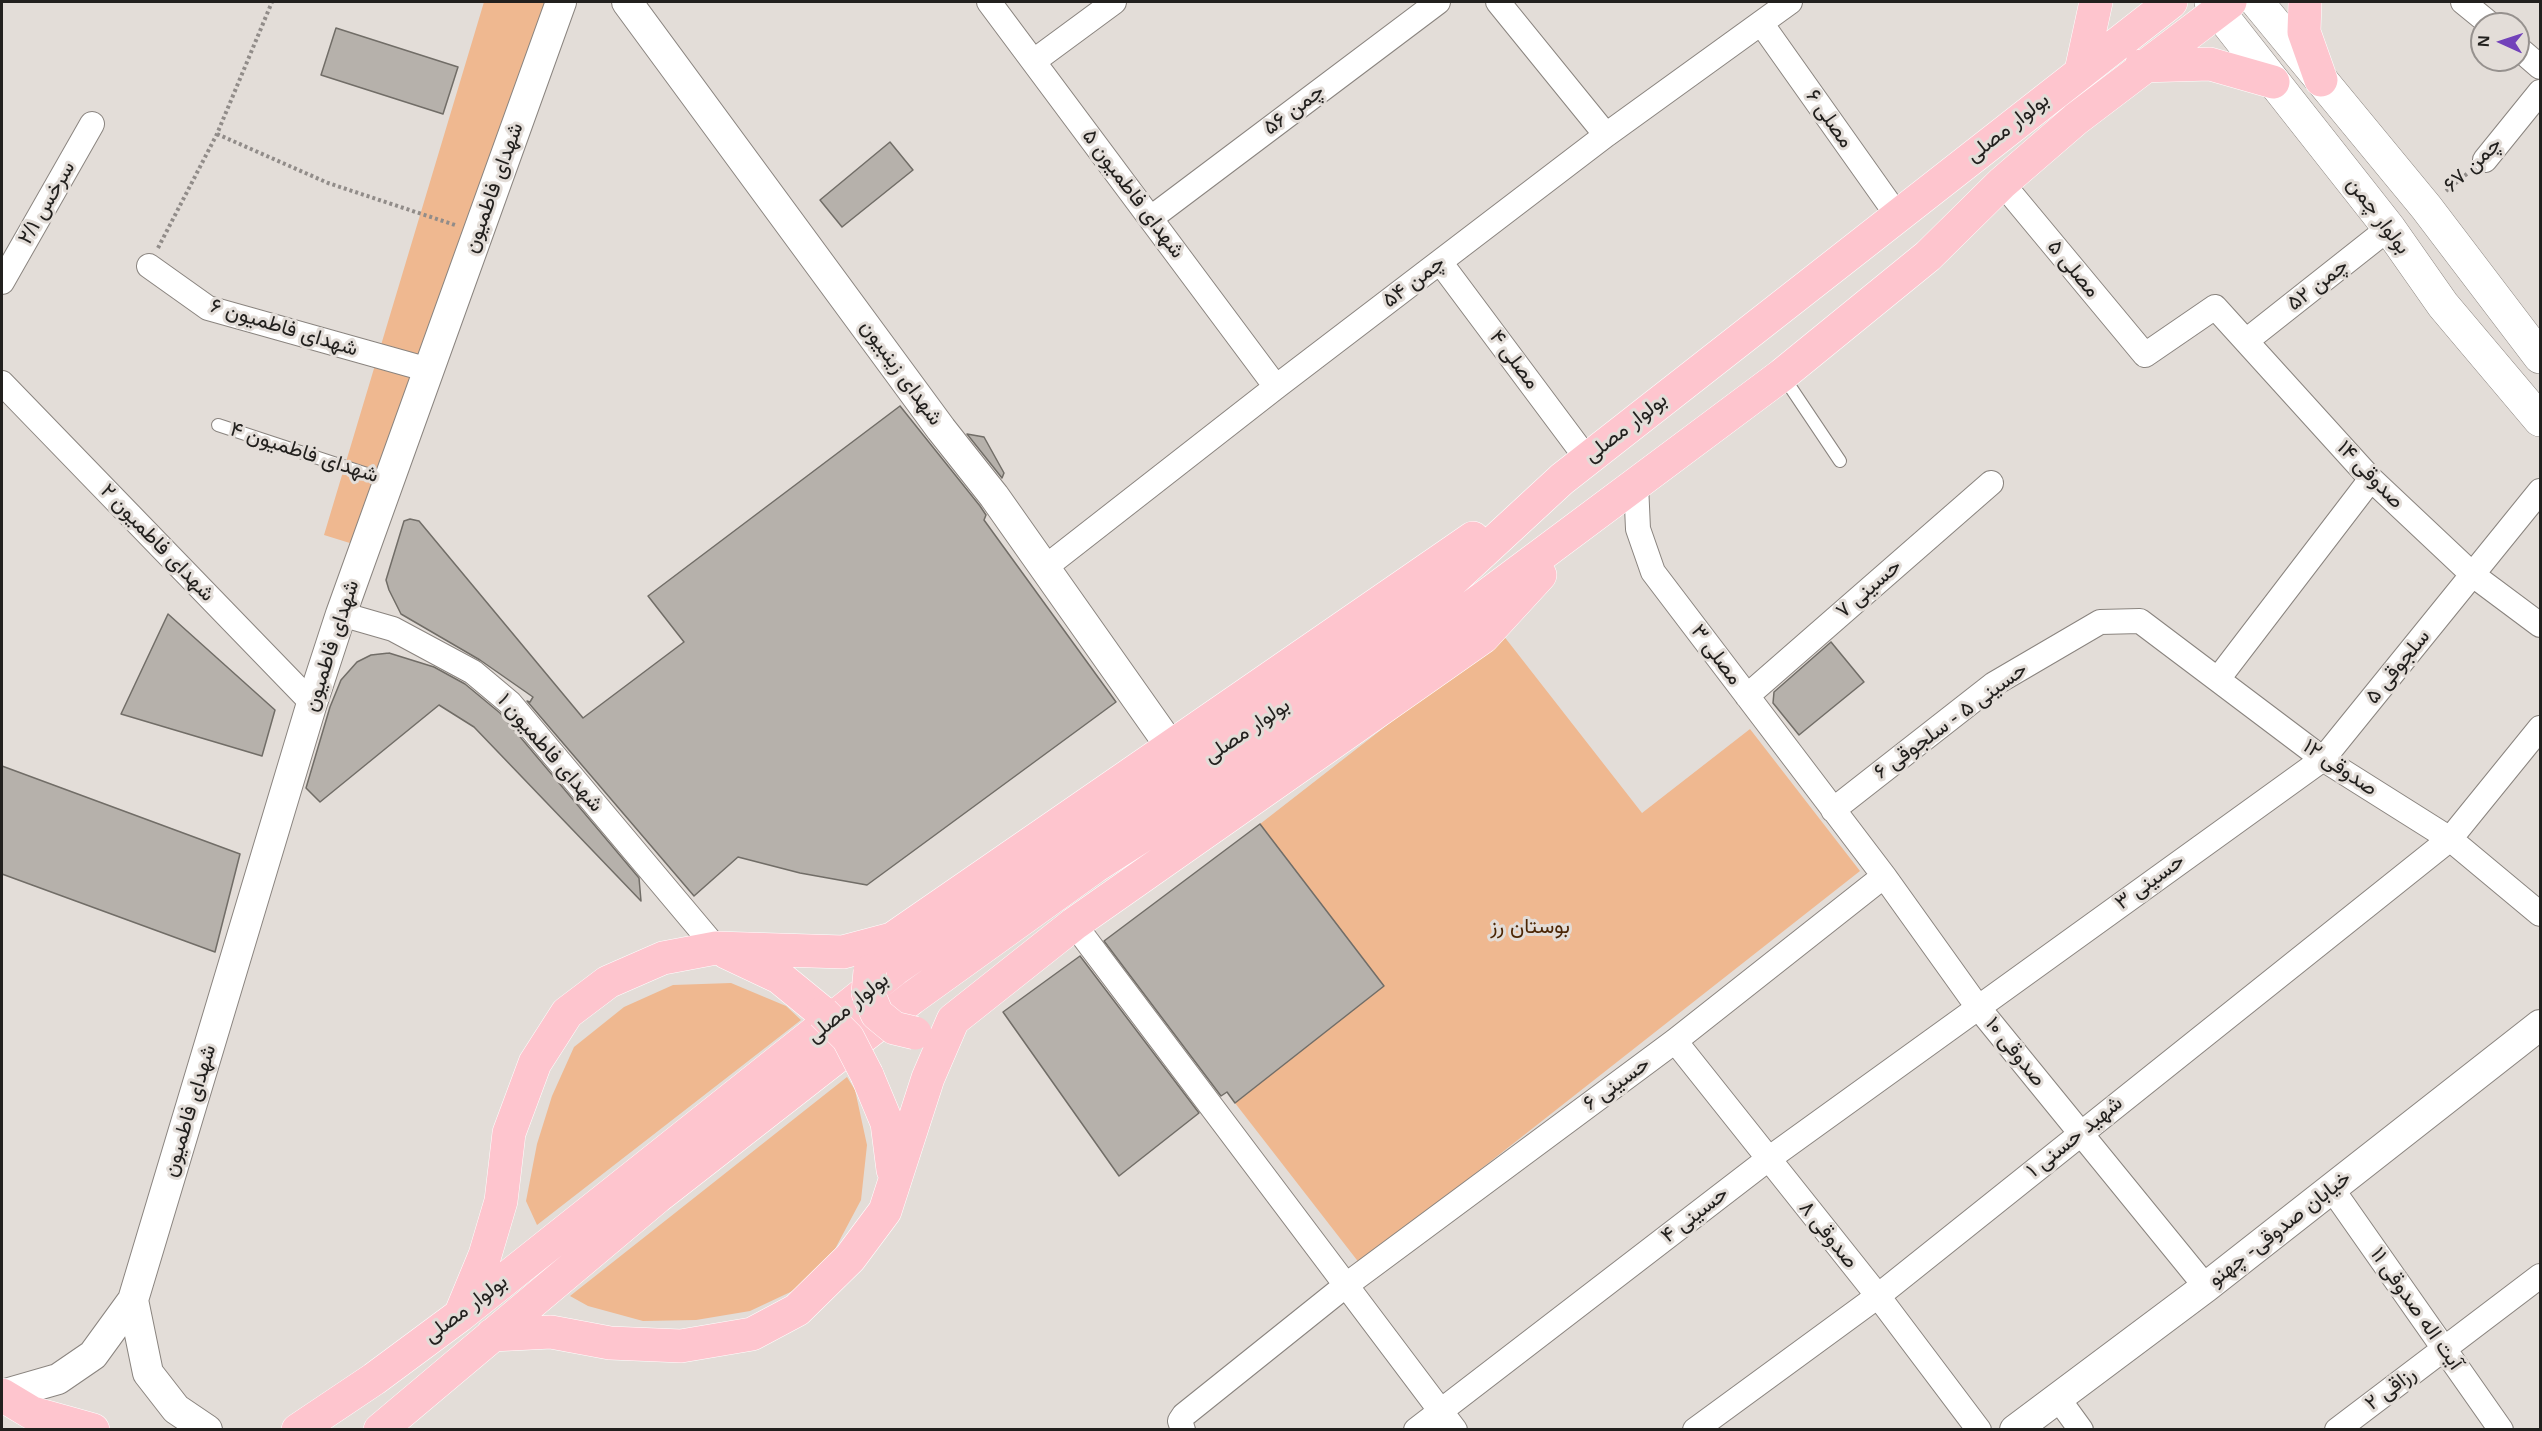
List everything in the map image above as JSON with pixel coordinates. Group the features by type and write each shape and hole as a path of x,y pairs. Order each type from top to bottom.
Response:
{"main road":[{"path":"2081,71 2096,2"},
{"name":"بولوار مصلی","path":"298,1430 374,1379 459,1316 895,969 1243,734 1418,612 1562,479 2171,2"},
{"name":"بولوار چمن","path":"2257,2 2426,207 2477,277 2541,357"},
{"path":"2305,2 2304,32 2321,80"},
{"name":"بولوار مصلی","path":"380,1430 657,1197 912,998 1094,867 1257,762 1782,375 1928,256 2002,183 2219,5"},
{"name":"بولوار چمن","path":"2219,5 2273,82 2389,228 2443,305 2541,420"},
{"path":"2142,66 2210,64 2273,82"},
{"path":"1897,215 1928,256"},
{"path":"2443,305 2477,277"},
{"path":"459,1316 485,1255 498,1212 509,1133 535,1063 567,1014 608,982 663,958 716,948 843,952 892,939 1562,479"},
{"path":"892,939 870,971 868,993 877,1014 894,1028 915,1033 953,1020 1074,924 1483,637 1591,518"},
{"path":"716,948 779,977 823,1012 848,1038 867,1075 887,1123 894,1178"},
{"path":"492,1335 551,1332 610,1343 681,1346 752,1334 797,1310 850,1258 885,1210 928,1078 953,1020"},
{"path":"2,1395 32,1413 93,1430"}],"street":[{"name":"شهدای فاطمیون","path":"2,1395 58,1379 93,1355 133,1300 312,703 341,614 561,2"},
{"name":"شهدای زینبیون","path":"627,2 941,429 994,496 1171,747"},
{"name":"شهدای فاطمیون ۵","path":"989,2 1276,387"},
{"path":"1034,62 1114,2"},
{"name":"چمن ۵۶","path":"1151,218 1438,2"},
{"path":"1498,2 1606,135"},
{"name":"چمن ۵۴","path":"1043,568 1606,135 1790,2"},
{"path":"2463,2 2475,12"},
{"name":"مصلی ۶","path":"1761,23 1897,215"},
{"name":"چمن ۶۷","path":"2486,160 2541,92"},
{"name":"سرخس ۲/۱","path":"2,282 92,124"},
{"name":"مصلی ۵","path":"2002,183 2145,355 2215,307"},
{"name":"چمن ۵۲","path":"2246,341 2389,228"},
{"name":"مصلی ۴","path":"1440,262 1587,459"},
{"name":"شهدای فاطمیون ۶","path":"149,266 208,308 429,370"},
{"name":"صدوقی ۱۴","path":"2215,307 2371,479 2473,575 2541,625"},
{"name":"شهدای فاطمیون ۲","path":"2,383 312,703"},
{"path":"2218,679 2371,479"},
{"name":"حسینی ۷","path":"1747,696 1991,483"},
{"name":"مصلی ۳","path":"1636,484 1638,529 1653,572 1833,810"},
{"name":"سلجوقی ۵","path":"2323,759 2541,491"},
{"name":"شهدای فاطمیون ۱","path":"341,614 393,629 473,672 510,702 716,948"},
{"name":"صدوقی ۱۲","path":"2140,621 2323,759 2450,839 2541,914"},
{"name":"حسینی ۵ - سلجوقی ۶","path":"1833,810 1994,684 2100,622 2140,621"},
{"name":"شهید حسنی ۱","path":"1695,1430 1878,1296 2450,839 2541,728"},
{"name":"حسینی ۳","path":"1977,1006 2323,759"},
{"name":"صدوقی ۱۰","path":"1833,810 1884,876 1977,1006 2206,1287"},
{"name":"حسینی ۶","path":"1183,1430 1180,1421 1184,1415 1345,1286 1675,1041 1884,876"},
{"path":"1074,924 1220,1114 1345,1286 1448,1420"},
{"name":"حسینی ۴","path":"1416,1430 1448,1420 1767,1160 1977,1006"},
{"name":"خیابان صدوقی- چهنو","path":"2015,1430 2206,1287 2541,1025"},
{"name":"صدوقی ۸","path":"1675,1041 1767,1160 1878,1296 1979,1430"},
{"name":"آیت اله صدوقی ‍۱۱","path":"2332,1189 2501,1430"},
{"name":"رزاقی ۲","path":"2337,1430 2541,1276"},
{"name":"شهدای فاطمیون","path":"133,1300 148,1373 176,1410 207,1430"},
{"path":"2057,1397 2081,1430"}],"lane":[{"path":"1782,375 1840,461"},
{"name":"شهدای فاطمیون ۴","path":"218,425 389,481"}],"path":[{"path":"149,266 217,134 272,2"},
{"path":"217,134 328,183 479,232"},
{"name":"چمن ۶۷","path":"2426,207 2486,160"}],"green space":[{"path":"484,2 546,2 353,544 324,535"},
{"name":"بوستان رز","path":"1503,635 1642,813 1750,729 1860,871 1360,1264 1235,1103 1383,986 1260,824"},
{"path":"731,983 786,1006 801,1020 537,1225 526,1201 537,1144 552,1096 574,1047 624,1007 673,985"},
{"path":"847,1077 855,1090 867,1145 861,1200 835,1249 799,1288 750,1311 696,1320 643,1321 588,1306 570,1296"}],"building":[{"path":"336,28 458,67 443,114 321,75"},
{"path":"890,142 913,170 842,227 820,200"},
{"path":"900,406 980,506 986,515 984,520 1116,702 867,885 800,873 738,857 694,896 527,701 530,702 533,697 480,660 401,614 389,590 386,580 404,521 410,519 419,521 583,718 684,642 648,596"},
{"path":"967,434 984,437 1004,473 1002,478"},
{"path":"168,614 275,710 262,756 121,714"},
{"path":"1831,642 1864,682 1799,735 1773,703 1774,692"},
{"path":"389,653 434,667 465,684 500,713 639,878 641,901 474,727 439,705 320,802 306,788 330,707 341,680 357,662 371,655"},
{"path":"2,766 240,854 215,952 2,874"},
{"path":"1260,824 1384,986 1235,1103 1227,1092 1221,1096 1104,941"},
{"path":"1080,956 1199,1113 1119,1176 1003,1012"}]}
